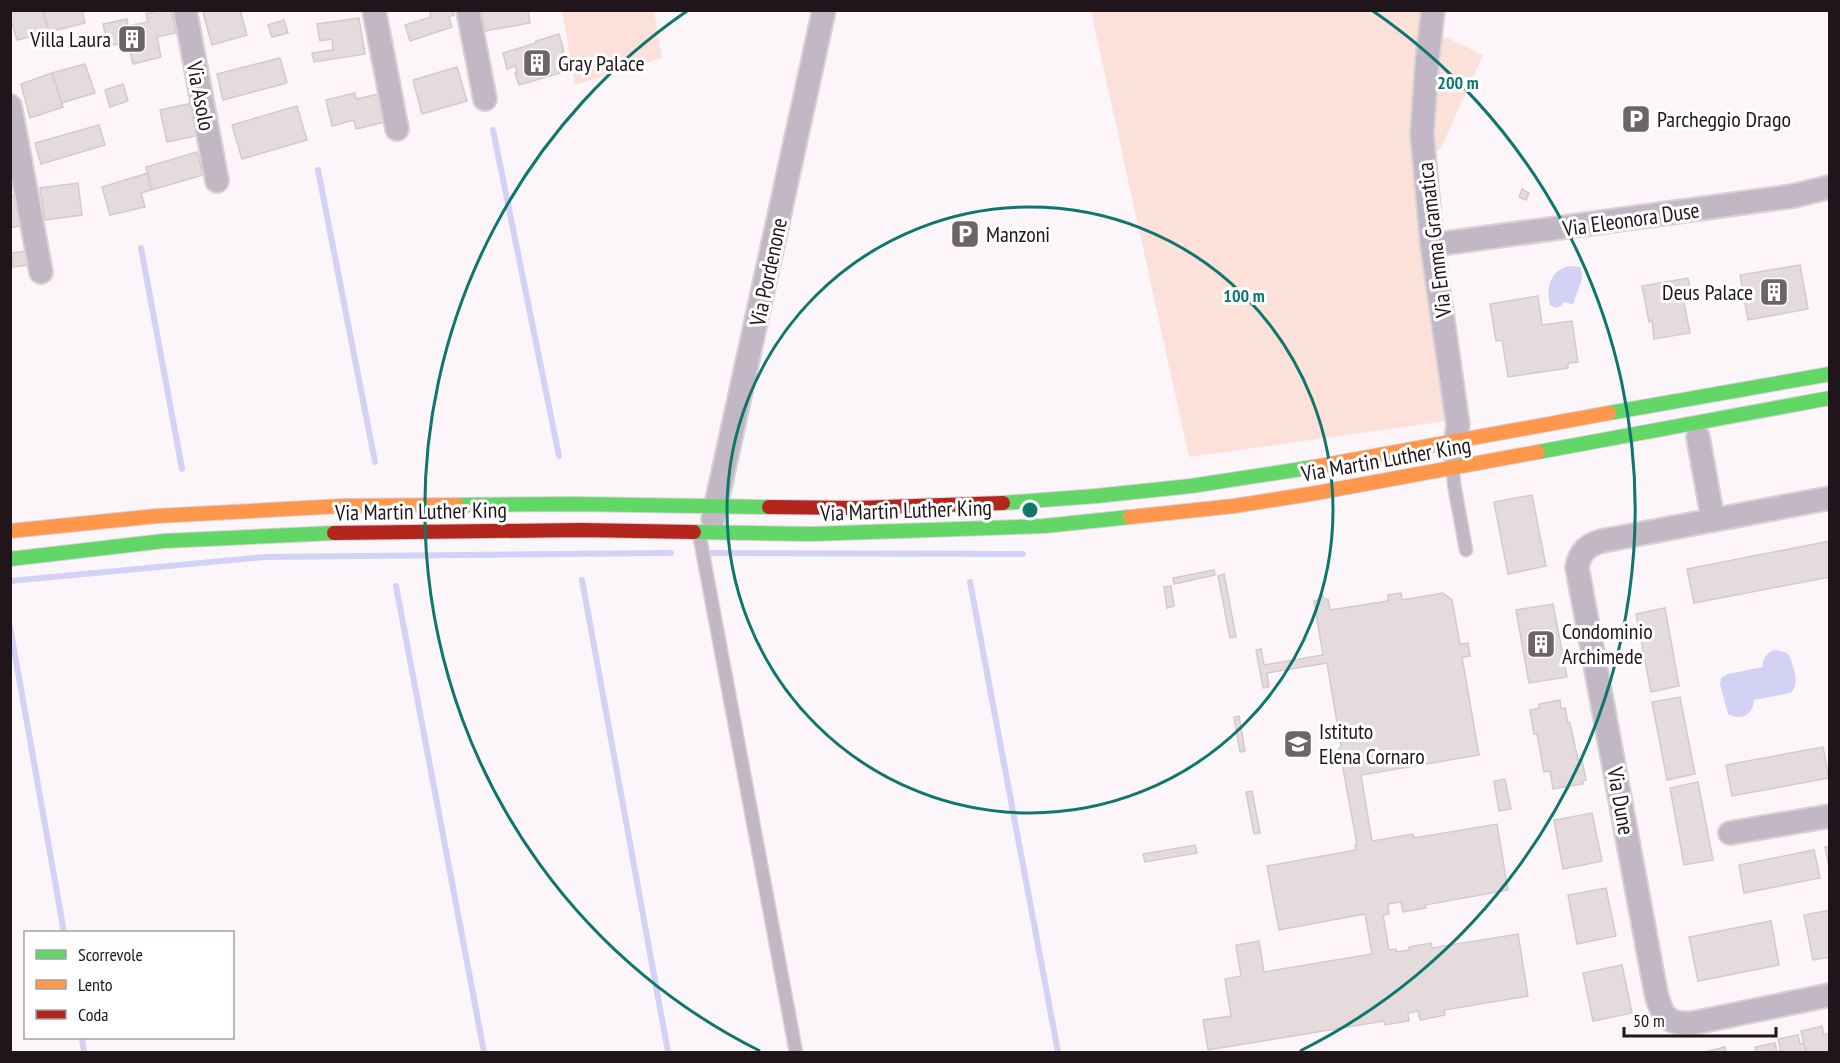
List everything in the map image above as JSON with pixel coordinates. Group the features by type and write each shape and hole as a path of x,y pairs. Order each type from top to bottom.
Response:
{"main road":[{"name":"Via Martin Luther King","path":"10,531 158,516 342,506 573,504 856,508 990,504 1096,496 1191,486 1322,466 1455,440 1830,374"},
{"name":"Via Martin Luther King","path":"10,559 164,541 329,532 581,530 811,534 1067,524 1234,506 1830,398"}],"street":[{"name":"Via Asolo","path":"185,10 217,181"},
{"path":"374,10 397,129"},
{"path":"468,10 485,99"},
{"name":"Via Pordenone","path":"704,532 717,507 824,10"},
{"name":"Via Emma Gramatica","path":"1433,10 1422,134 1432,246 1458,425 1453,468"},
{"path":"10,105 41,272"},
{"name":"Via Eleonora Duse","path":"1432,246 1793,196 1830,187"},
{"path":"1573,445 1634,447 1698,437 1776,418 1830,398"},
{"path":"1698,437 1713,520"},
{"name":"Via Dune","path":"1830,498 1592,544 1579,557 1576,567 1656,993 1666,1018 1682,1024 1693,1023 1830,995"},
{"path":"1730,833 1830,816"}],"lane":[{"path":"1453,468 1466,550"},
{"path":"704,532 796,1053"}],"shaded area":[{"path":"562,11 654,11 662,58 575,85"},
{"path":"1091,11 1422,11 1413,133 1414,180 1419,232 1447,421 1189,457"},
{"path":"1444,36 1483,55 1441,148 1437,151 1434,147 1439,42"}],"water":[{"path":"1568,266 1580,267 1582,276 1580,285 1574,303 1564,302 1556,308 1550,305 1549,286 1553,276"},
{"path":"1776,650 1789,655 1796,680 1793,690 1790,693 1754,700 1749,713 1742,717 1728,714 1720,684 1721,678 1728,674 1763,667 1766,656"}],"building":[{"path":"10,10 43,10 49,32 17,40"},
{"path":"43,10 82,10 85,23 49,32"},
{"name":"Villa Laura","path":"171,10 176,33 157,37 161,57 133,64 128,42 108,46 103,24 127,19 128,26 148,22 146,14"},
{"path":"240,10 247,35 212,45 203,12"},
{"path":"429,10 452,10 454,15 449,17 452,27 410,41 405,25 431,17"},
{"path":"481,10 528,10 530,23 485,31"},
{"path":"359,18 365,54 314,62 312,53 333,50 332,39 320,41 317,24"},
{"path":"284,20 288,33 272,37 268,25"},
{"name":"Gray Palace","path":"559,34 564,59 566,58 570,70 519,85 515,66 507,69 503,53"},
{"path":"280,58 287,83 223,100 217,74"},
{"path":"85,64 95,93 61,103 52,73"},
{"path":"457,67 467,101 422,114 413,80"},
{"path":"52,73 63,107 30,118 21,84"},
{"path":"123,84 128,101 110,107 105,90"},
{"path":"355,93 356,99 383,93 389,121 356,129 354,120 332,126 326,100"},
{"path":"193,103 200,135 167,142 160,110"},
{"path":"297,106 307,140 242,159 232,125"},
{"path":"99,125 105,145 41,164 35,143"},
{"path":"197,152 203,175 151,190 146,167"},
{"path":"148,173 151,190 141,193 145,207 110,215 102,187"},
{"path":"78,183 82,215 45,220 40,188"},
{"path":"1522,189 1529,193 1526,200 1519,197"},
{"path":"22,194 28,224 10,228 10,196"},
{"path":"27,251 29,265 13,267 11,253"},
{"name":"Deus Palace","path":"1800,265 1808,309 1748,320 1740,275"},
{"path":"1688,278 1692,297 1683,298 1690,333 1654,339 1652,320 1649,322 1642,286"},
{"path":"1538,296 1542,325 1572,321 1578,362 1568,363 1568,368 1508,377 1502,340 1496,341 1490,304"},
{"name":"Condominio Archimede","path":"1532,495 1546,566 1508,574 1494,502"},
{"path":"1830,541 1830,577 1694,603 1687,569"},
{"path":"1214,570 1215,575 1174,584 1173,578"},
{"path":"1224,574 1236,637 1230,638 1218,576"},
{"path":"1171,586 1174,606 1167,608 1164,587"},
{"path":"1401,593 1402,600 1443,593 1452,600 1460,644 1468,643 1470,656 1462,657 1479,755 1361,775 1372,841 1413,834 1414,838 1497,824 1508,890 1425,905 1426,908 1403,912 1401,902 1388,904 1389,914 1383,915 1389,950 1396,949 1396,952 1409,950 1409,947 1431,943 1432,948 1518,934 1528,996 1444,1010 1445,1015 1420,1020 1418,1011 1408,1013 1409,1021 1385,1025 1384,1021 1208,1050 1203,1020 1231,1016 1225,979 1241,976 1236,945 1259,941 1264,972 1372,954 1365,914 1279,930 1267,866 1356,850 1355,845 1357,844 1342,763 1333,756 1341,746 1327,663 1267,673 1269,687 1263,688 1256,650 1261,649 1264,665 1323,655 1314,601 1317,601 1321,595 1328,599 1330,610 1388,601 1388,595"},
{"name":"Condominio Archimede","path":"1553,604 1567,677 1529,683 1516,610"},
{"path":"1665,608 1679,686 1651,692 1636,614"},
{"path":"1680,697 1695,774 1667,780 1652,702"},
{"path":"1560,700 1561,709 1565,708 1568,723 1570,723 1578,760 1582,760 1586,780 1582,781 1583,784 1553,789 1550,771 1544,772 1530,710 1539,708 1539,704"},
{"path":"1239,716 1245,751 1240,752 1234,717"},
{"path":"1823,747 1829,778 1732,796 1726,765"},
{"path":"1505,779 1511,809 1499,811 1494,781"},
{"path":"1698,782 1713,860 1684,865 1670,788"},
{"path":"1252,791 1260,833 1254,834 1246,792"},
{"path":"1592,813 1602,861 1563,869 1554,820"},
{"path":"1195,845 1197,853 1145,862 1143,854"},
{"path":"1830,846 1830,872 1825,847"},
{"path":"1814,850 1820,878 1744,893 1739,865"},
{"path":"1606,888 1616,936 1577,944 1568,895"},
{"path":"1830,910 1830,957 1813,960 1804,915"},
{"path":"1771,921 1779,965 1698,981 1689,937"},
{"path":"1622,965 1632,1013 1593,1021 1583,973"},
{"path":"1822,1026 1824,1035 1830,1033 1830,1052 1806,1052 1801,1031"},
{"path":"1798,1035 1800,1044 1804,1043 1806,1052 1781,1052 1778,1039"},
{"path":"1775,1043 1777,1052 1756,1052 1755,1047"},
{"path":"1725,1047 1726,1052 1705,1052"}],"waterway":[{"path":"493,130 559,456"},
{"path":"318,170 375,462"},
{"path":"141,248 182,469"},
{"path":"10,581 265,557 671,553"},
{"path":"703,553 1023,554"},
{"path":"582,580 668,1052"},
{"path":"970,582 1058,1052"},
{"path":"396,586 484,1052"},
{"path":"10,627 64,931"},
{"path":"82,1039 84,1052"}],"traffic: fast":[{"path":"1609,413 1830,374"},
{"path":"1538,452 1830,398"},
{"path":"1003,503 1191,486 1314,467"},
{"path":"457,505 769,507"},
{"path":"694,532 811,534 1044,526 1130,517"},
{"path":"10,559 164,541 334,533"}],"traffic: slow":[{"path":"1314,467 1609,413"},
{"path":"1130,517 1234,506 1316,493 1538,452"},
{"path":"10,531 157,516 342,506 457,505"}],"traffic: jam":[{"path":"769,507 856,508 1003,503"},
{"path":"334,533 581,530 694,532"}],"place":[{"name":"Villa Laura","path":"132,39"},
{"name":"Gray Palace","path":"537,63"},
{"name":"Parcheggio Drago","path":"1636,119"},
{"name":"Manzoni","path":"965,234"},
{"name":"Deus Palace","path":"1774,292"},
{"name":"Condominio Archimede","path":"1541,644"},
{"name":"Istituto Elena Cornaro","path":"1298,744"}]}
